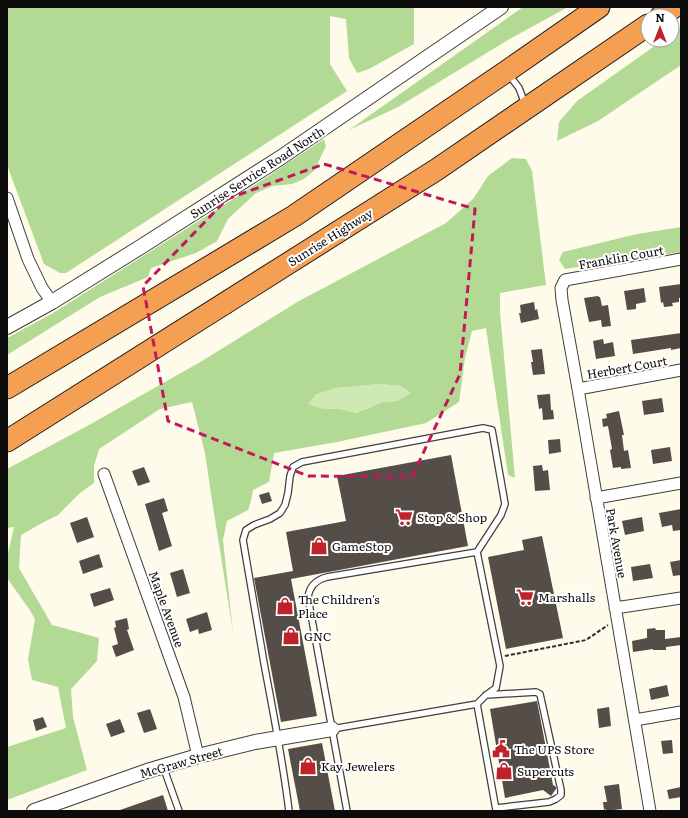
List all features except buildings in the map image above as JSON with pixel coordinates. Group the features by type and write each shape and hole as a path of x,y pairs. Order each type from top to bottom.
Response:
{"highway":[{"path":"7,388 294,216 507,72 599,7"},
{"name":"Sunrise Highway","path":"7,441 436,170 640,30"}],"street":[{"name":"Sunrise Service Road North","path":"7,327 52,302 280,158 501,7"},
{"path":"7,198 28,259 42,288 52,302"},
{"name":"Franklin Court","path":"565,280 681,259"},
{"name":"Park Avenue","path":"565,280 561,288 562,300 650,811"},
{"name":"Herbert Court","path":"578,389 681,370"},
{"name":"Maple Avenue","path":"104,474 184,697 198,756"},
{"path":"596,498 681,483"},
{"path":"616,613 681,598"},
{"path":"635,720 681,712"},
{"name":"McGraw Street","path":"34,811 163,766 198,756 255,742 332,729"}],"lane":[{"path":"507,72 520,88 527,108"},
{"path":"289,811 286,783 243,540 246,530 280,513 285,505 290,476 294,467 302,462 483,428 492,430 505,504 501,515 477,552 500,666 496,688 477,704 332,729"},
{"path":"347,811 308,598 308,593 312,585 316,581 327,577 477,552"},
{"path":"477,704 496,810 549,802 556,799 560,795 560,790 540,694 536,692 486,695"},
{"path":"163,766 179,811"}],"path":[{"path":"504,656 586,640 616,613"}],"highlighted area":[{"path":"324,164 475,209 460,374 412,477 308,476 168,421 143,286 227,199"}],"green space":[{"path":"7,7 414,7 414,44 369,69 357,73 349,58 346,19 330,16 330,64 347,91 66,273 60,273 44,264 7,165"},
{"path":"523,7 568,7 508,40 398,107 349,130"},
{"path":"681,27 681,65 598,121 557,141 559,122 577,101 652,48 680,48"},
{"path":"324,139 326,146 314,171 302,180 292,184 273,186 256,193 228,219 217,241 196,253 151,268 148,277 100,297 7,355 7,338 53,313 235,198"},
{"path":"512,158 526,159 532,171 546,285 500,293 500,312 515,478 508,475 486,328 472,331 465,358 459,402 426,423 337,442 274,453 269,482 253,490 248,510 227,521 223,540 233,632 205,453 192,402 160,409 99,449 94,466 94,483 80,493 58,515 21,535 19,568 52,625 99,638 97,661 71,689 73,717 87,770 7,800 7,747 66,728 58,687 32,680 28,659 35,619 7,578 7,557 14,527 7,528 7,469 89,425 202,361 299,301 446,223 473,199 488,176","holes":["379,384 401,386 411,393 397,401 383,402 356,413 341,409 324,409 308,404 317,394 336,388"]},
{"path":"681,227 681,252 565,269 559,260 563,252 637,234"},
{"path":"379,384 401,386 411,393 397,401 383,402 356,413 341,409 324,409 308,404 317,394 336,388"}],"place":[{"name":"Stop & Shop","path":"404,517"},
{"name":"GameStop","path":"319,546"},
{"name":"Marshalls","path":"525,597"},
{"name":"The Children's Place","path":"285,606"},
{"name":"GNC","path":"291,636"},
{"name":"The UPS Store","path":"501,749"},
{"name":"Kay Jewelers","path":"308,766"},
{"name":"Supercuts","path":"504,771"}]}
